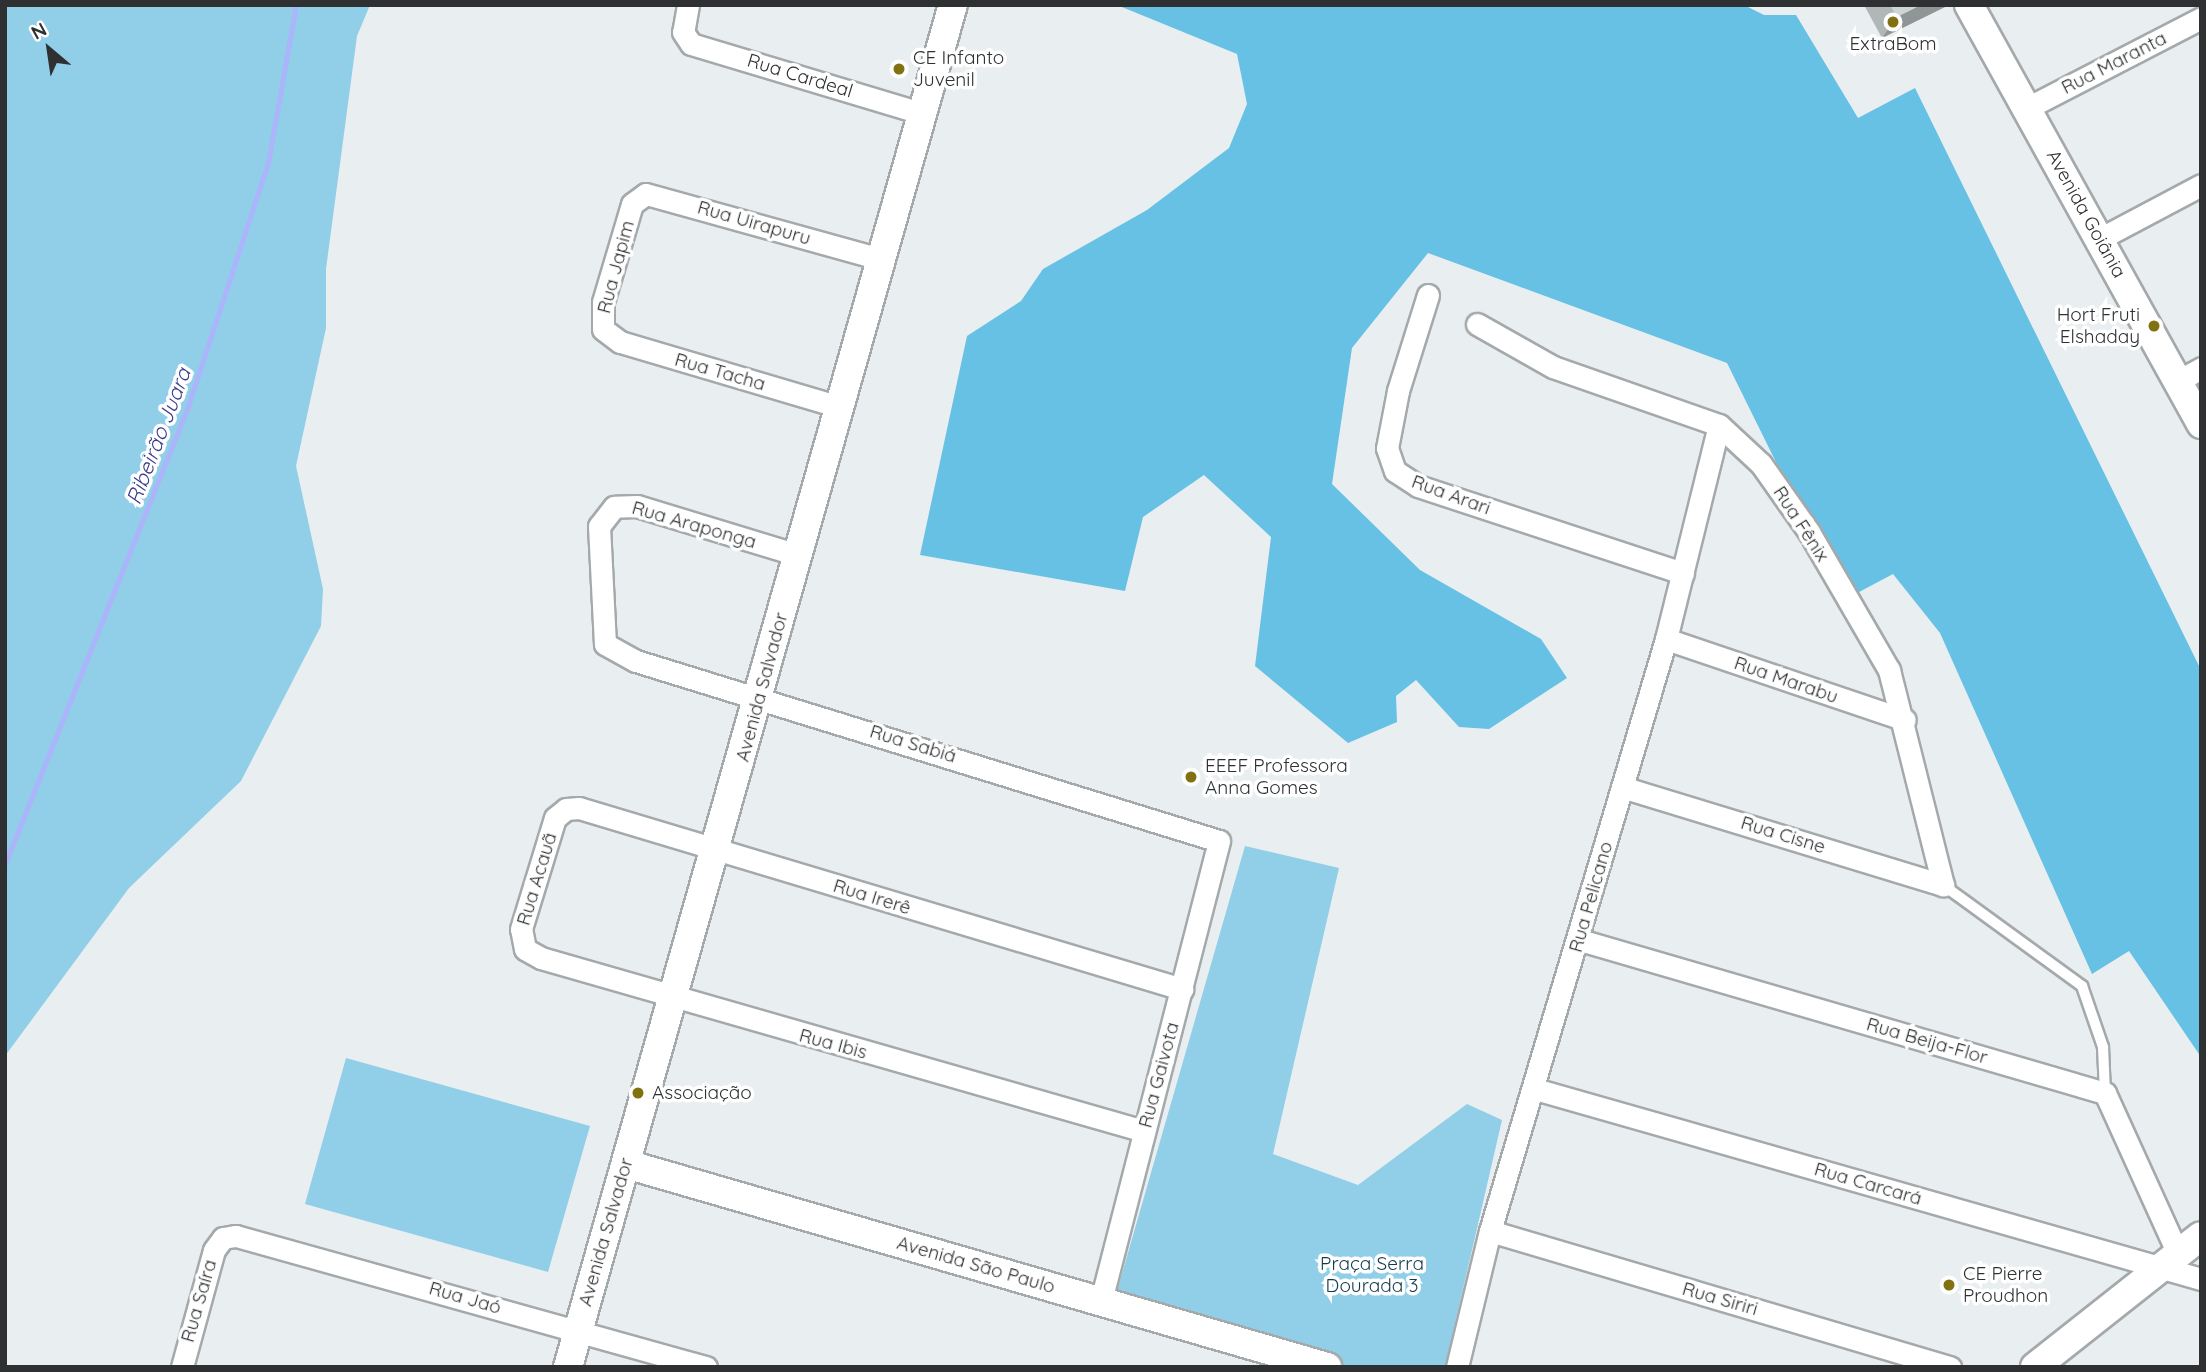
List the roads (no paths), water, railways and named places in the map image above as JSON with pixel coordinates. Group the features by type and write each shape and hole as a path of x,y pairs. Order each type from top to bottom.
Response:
{"street":[{"name":"Rua Cardeal","path":"688,5 683,35 691,44 921,113"},
{"name":"Avenida Salvador","path":"568,1367 671,999 761,698 840,407 877,258 953,5"},
{"name":"Avenida Goiânia","path":"1969,5 2101,238 2189,375 2201,424"},
{"name":"Rua Maranta","path":"2026,108 2201,18"},
{"path":"2101,238 2201,185"},
{"name":"Rua Uirapuru","path":"632,204 650,195 877,258"},
{"name":"Rua Japim","path":"603,329 603,302 632,204"},
{"name":"Rua Arari","path":"1428,295 1398,391 1387,447 1395,471 1418,486 1683,573"},
{"name":"Rua Fênix","path":"1477,324 1553,367 1719,425 1761,464 1810,533 1889,670 1905,720 1944,885"},
{"name":"Rua Tacha","path":"603,329 620,342 840,407"},
{"name":"Rua Pelicano","path":"1457,1367 1490,1231 1580,940 1666,639 1719,425"},
{"name":"Rua Araponga","path":"602,638 599,526 614,508 637,506 798,555"},
{"name":"Rua Sabiá","path":"602,638 617,654 1213,834 1222,850"},
{"name":"Rua Marabu","path":"1666,639 1905,720"},
{"name":"Rua Cisne","path":"1622,787 1944,885"},
{"name":"Rua Irerê","path":"562,811 597,813 1182,989"},
{"name":"Rua Acauã","path":"526,949 521,929 562,811"},
{"name":"Rua Gaivota","path":"1101,1301 1182,989 1222,850"},
{"name":"Rua Beija-Flor","path":"1580,940 2105,1093"},
{"name":"Rua Ibis","path":"526,949 671,999 1144,1131"},
{"name":"Rua Carcará","path":"1535,1088 2170,1261 2201,1279"},
{"path":"2105,1093 2170,1261"},
{"name":"Avenida São Paulo","path":"626,1164 1314,1365"},
{"name":"Rua Siriri","path":"1490,1231 1950,1367"},
{"path":"2035,1367 2201,1236"},
{"name":"Rua Jaó","path":"223,1238 266,1242 706,1367"},
{"name":"Rua Saíra","path":"182,1367 210,1259 223,1238"}],"lane":[{"path":"1944,885 2082,986 2103,1047 2105,1093"}],"waterway":[{"name":"Ribeirão Juara","path":"5,864 189,403 268,163 296,5"}],"place":[{"name":"ExtraBom","path":"1893,22"},
{"name":"CE Infanto Juvenil","path":"899,69"},
{"name":"Hort Fruti Elshaday","path":"2154,326"},
{"name":"EEEF Professora Anna Gomes","path":"1191,777"},
{"name":"Associação","path":"638,1093"},
{"name":"CE Pierre Proudhon","path":"1949,1285"}],"park label":[{"name":"Praça Serra Dourada 3","path":"1372,1275"}]}
